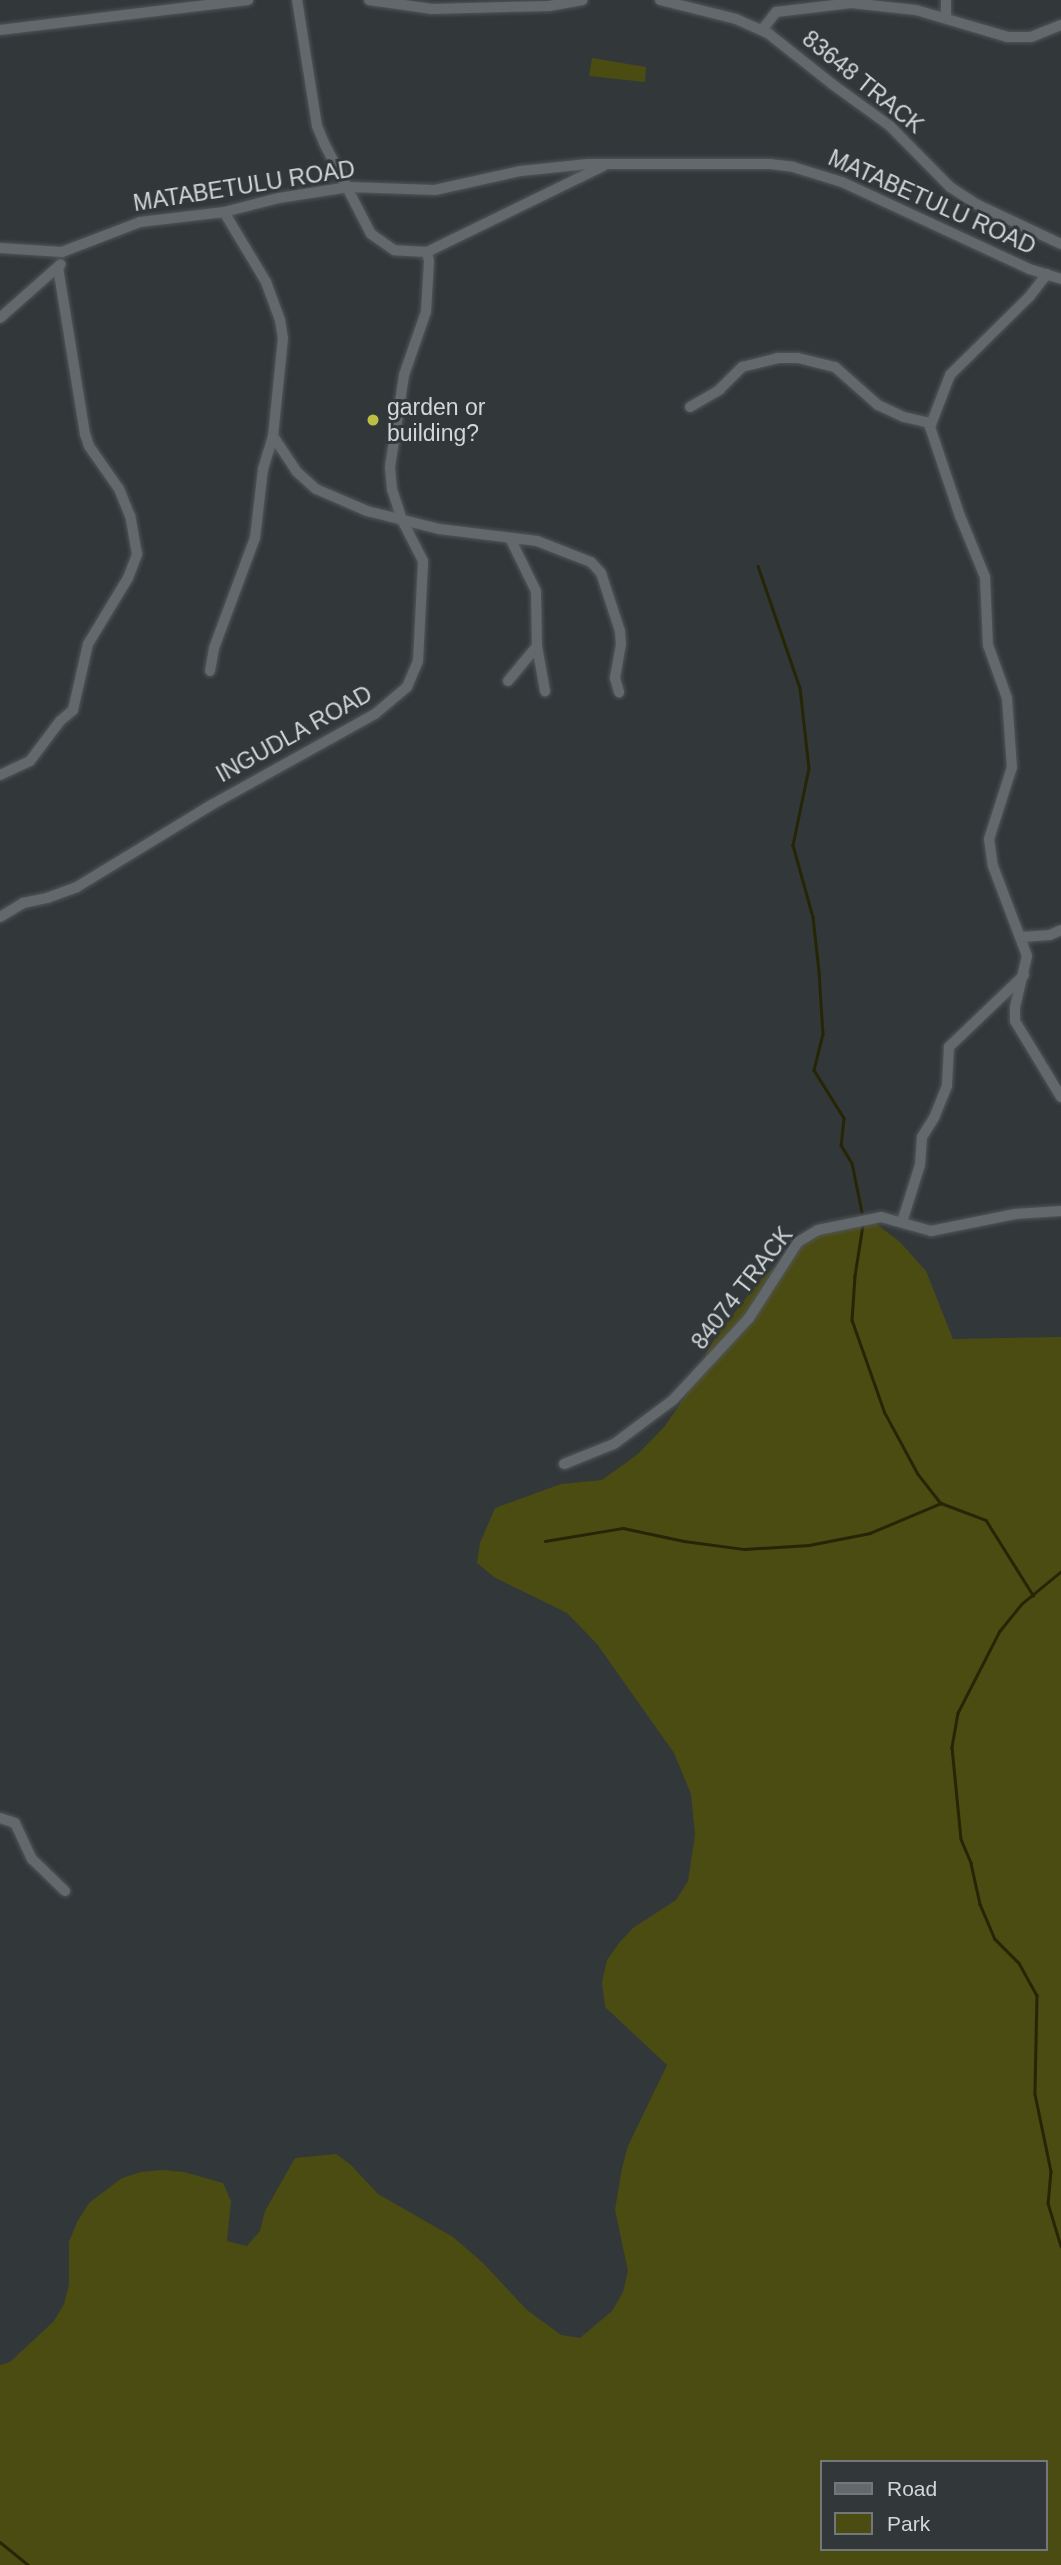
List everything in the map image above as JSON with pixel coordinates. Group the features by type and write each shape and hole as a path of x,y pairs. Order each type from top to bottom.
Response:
{"street":[{"path":"0,30 248,0"},
{"path":"297,0 317,126 370,234 394,250 427,252 552,188 611,162"},
{"path":"369,0 432,9 549,6 582,0"},
{"name":"83648 TRACK","path":"660,0 736,19 762,30 890,125 950,187 975,204 1061,244"},
{"path":"946,0 946,18"},
{"path":"762,30 776,12 851,3 881,4 946,18 1008,37 1031,37 1061,25"},
{"name":"MATABETULU ROAD","path":"0,247 62,252 140,222 224,212 279,198 349,187 435,190 521,170 611,162 793,167 842,182 1061,279"},
{"path":"210,671 214,649 255,538 263,469 272,436 283,338 280,320 265,282 224,212"},
{"path":"0,318 58,267 63,259 62,252"},
{"name":"INGUDLA ROAD","path":"0,917 23,902 47,898 77,887 213,804 395,700 413,677 418,661 422,626 423,561 402,520 392,490 391,457 404,375 426,312 429,279 427,252"},
{"path":"0,775 30,761 60,721 73,710 88,644 128,578 137,554 130,516 119,489 85,434 58,267"},
{"path":"1047,274 1030,296 950,375 930,423 960,516 985,577 988,645 1007,698 1012,767 991,827 989,851 1027,956 1015,1007 1015,1021 1061,1097"},
{"path":"690,407 719,390 742,367 777,358 798,358 835,367 877,405 930,423"},
{"path":"272,436 297,472 316,489 367,511 462,533 537,541 583,557 601,573 620,631 621,644 615,678 619,692"},
{"path":"510,538 534,584 537,646 545,691"},
{"path":"508,681 537,646"},
{"path":"1022,937 1050,935 1061,930"},
{"path":"902,1222 920,1165 922,1137 945,1092 949,1047 1024,975"},
{"path":"1050,1079 1061,1074"},
{"name":"84074 TRACK","path":"565,1464 614,1444 673,1400 749,1318 798,1242 818,1230 869,1218 889,1218 932,1231 1015,1214 1061,1212"},
{"path":"0,1818 15,1823 32,1859 65,1891"}],"green space":[{"path":"592,58 646,67 645,82 589,76"},
{"path":"869,1218 900,1242 926,1271 953,1339 1061,1337 1061,2565 0,2565 0,2365 10,2362 54,2321 64,2304 69,2285 69,2242 77,2222 89,2203 122,2178 141,2172 164,2170 184,2172 223,2183 231,2201 227,2241 247,2246 260,2231 265,2211 295,2158 336,2154 351,2165 378,2194 453,2237 483,2263 527,2310 561,2335 580,2338 612,2311 623,2292 628,2271 615,2210 622,2168 628,2146 667,2065 605,2007 602,1982 607,1960 619,1943 633,1928 676,1900 688,1881 695,1835 691,1794 674,1753 597,1644 567,1613 494,1577 477,1563 480,1543 495,1508 561,1484 602,1480 638,1454 665,1426 700,1374 706,1353 717,1335 760,1280 818,1230"}],"waterway":[{"path":"758,566 800,688 809,768 793,845 813,917 819,971 823,1034 814,1070 844,1118 841,1145 852,1163 862,1212"},
{"path":"863,1225 852,1320 885,1413 918,1474 941,1503 986,1520 1033,1595"},
{"path":"545,1541 623,1528 684,1541 744,1549 809,1545 870,1533 941,1503"},
{"path":"1061,1572 1022,1604 1000,1631 958,1713 952,1747 961,1839 971,1863 980,1904 995,1939 1019,1963 1037,1995 1035,2094 1051,2171 1048,2203 1061,2246"},
{"path":"0,2542 28,2565"}],"place":[{"name":"garden or building?","path":"373,420"}]}
